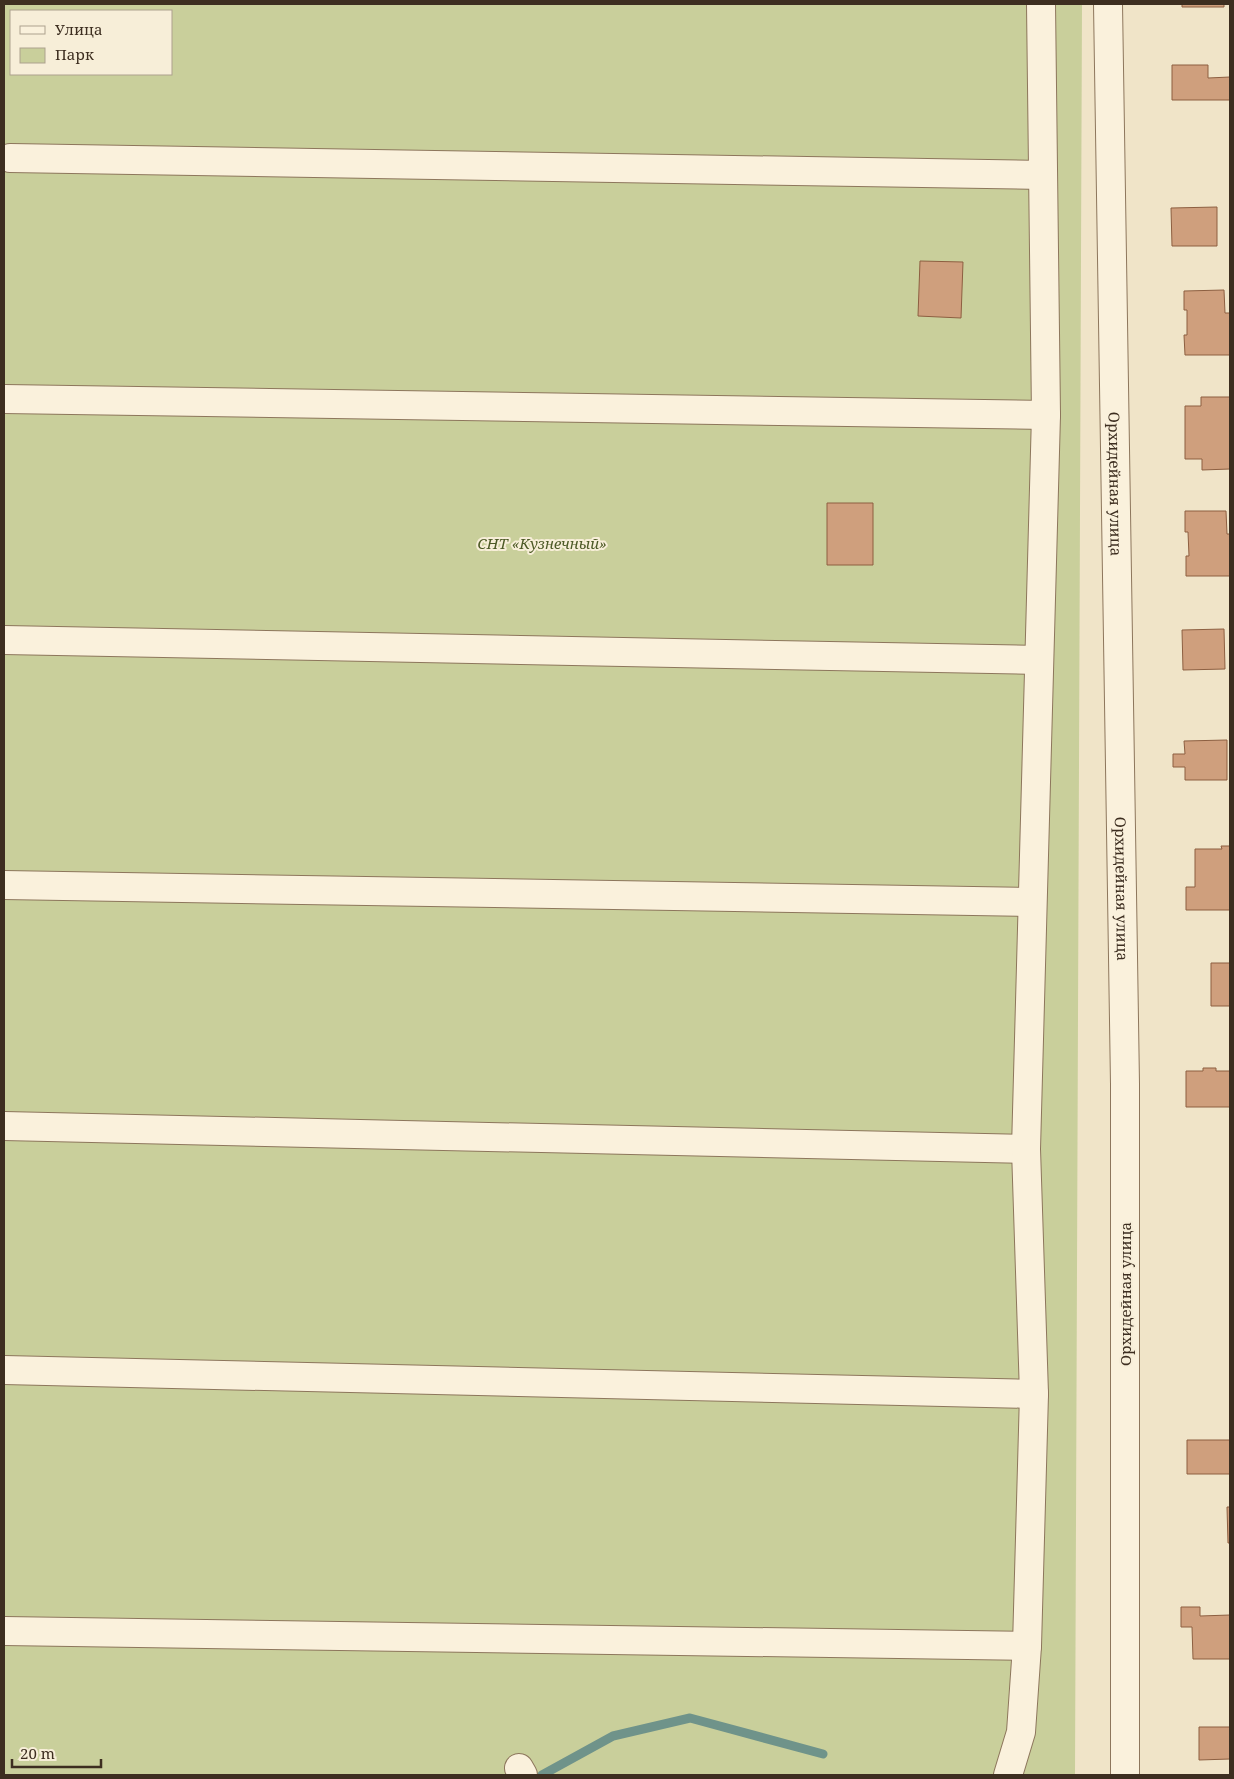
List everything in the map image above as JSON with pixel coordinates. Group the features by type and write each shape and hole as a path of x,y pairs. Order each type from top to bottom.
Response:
{"street":[{"path":"1008,1775 1020,1732 1027,1646 1034,1394 1026,1149 1046,415 1041,4"},
{"name":"Орхидейная улица","path":"1108,4 1125,1084 1125,1775"},
{"path":"10,158 1043,175"},
{"path":"4,399 1046,415"},
{"path":"4,640 1039,660"},
{"path":"4,885 1032,902"},
{"path":"4,1126 1026,1149"},
{"path":"4,1370 1034,1394"},
{"path":"4,1631 1027,1646"}],"green space":[{"name":"СНТ «Кузнечный»","path":"4,4 1082,4 1075,1775 4,1775"}],"building":[{"path":"1182,4 1224,4 1224,7 1182,7"},
{"path":"1172,65 1208,65 1208,78 1230,77 1230,100 1172,100"},
{"path":"1217,207 1217,246 1172,246 1171,208"},
{"path":"920,261 963,262 961,318 918,316"},
{"path":"1224,290 1225,313 1230,313 1230,355 1185,355 1184,335 1187,335 1187,310 1184,310 1184,291"},
{"path":"1201,397 1230,397 1230,469 1202,470 1202,459 1185,459 1185,406 1201,406"},
{"path":"827,503 873,503 873,565 827,565"},
{"path":"1185,511 1226,511 1227,534 1230,534 1230,576 1186,576 1186,556 1189,556 1188,532 1185,532"},
{"path":"1224,629 1225,669 1183,670 1182,630"},
{"path":"1227,740 1227,780 1185,780 1185,767 1173,767 1173,754 1185,754 1184,741"},
{"path":"1221,846 1230,846 1230,910 1186,910 1186,887 1195,887 1195,849 1222,849"},
{"path":"1211,963 1230,963 1230,1006 1211,1006"},
{"path":"1203,1068 1216,1068 1216,1071 1230,1071 1230,1107 1186,1107 1186,1071 1203,1071"},
{"path":"1187,1440 1230,1440 1230,1474 1187,1474"},
{"path":"1227,1507 1230,1507 1230,1543 1228,1543"},
{"path":"1181,1607 1200,1607 1200,1616 1230,1615 1230,1659 1193,1659 1192,1627 1181,1627"},
{"path":"1199,1727 1230,1727 1230,1759 1199,1760"}],"waterway":[{"path":"542,1775 613,1736 690,1718 823,1754"}]}
